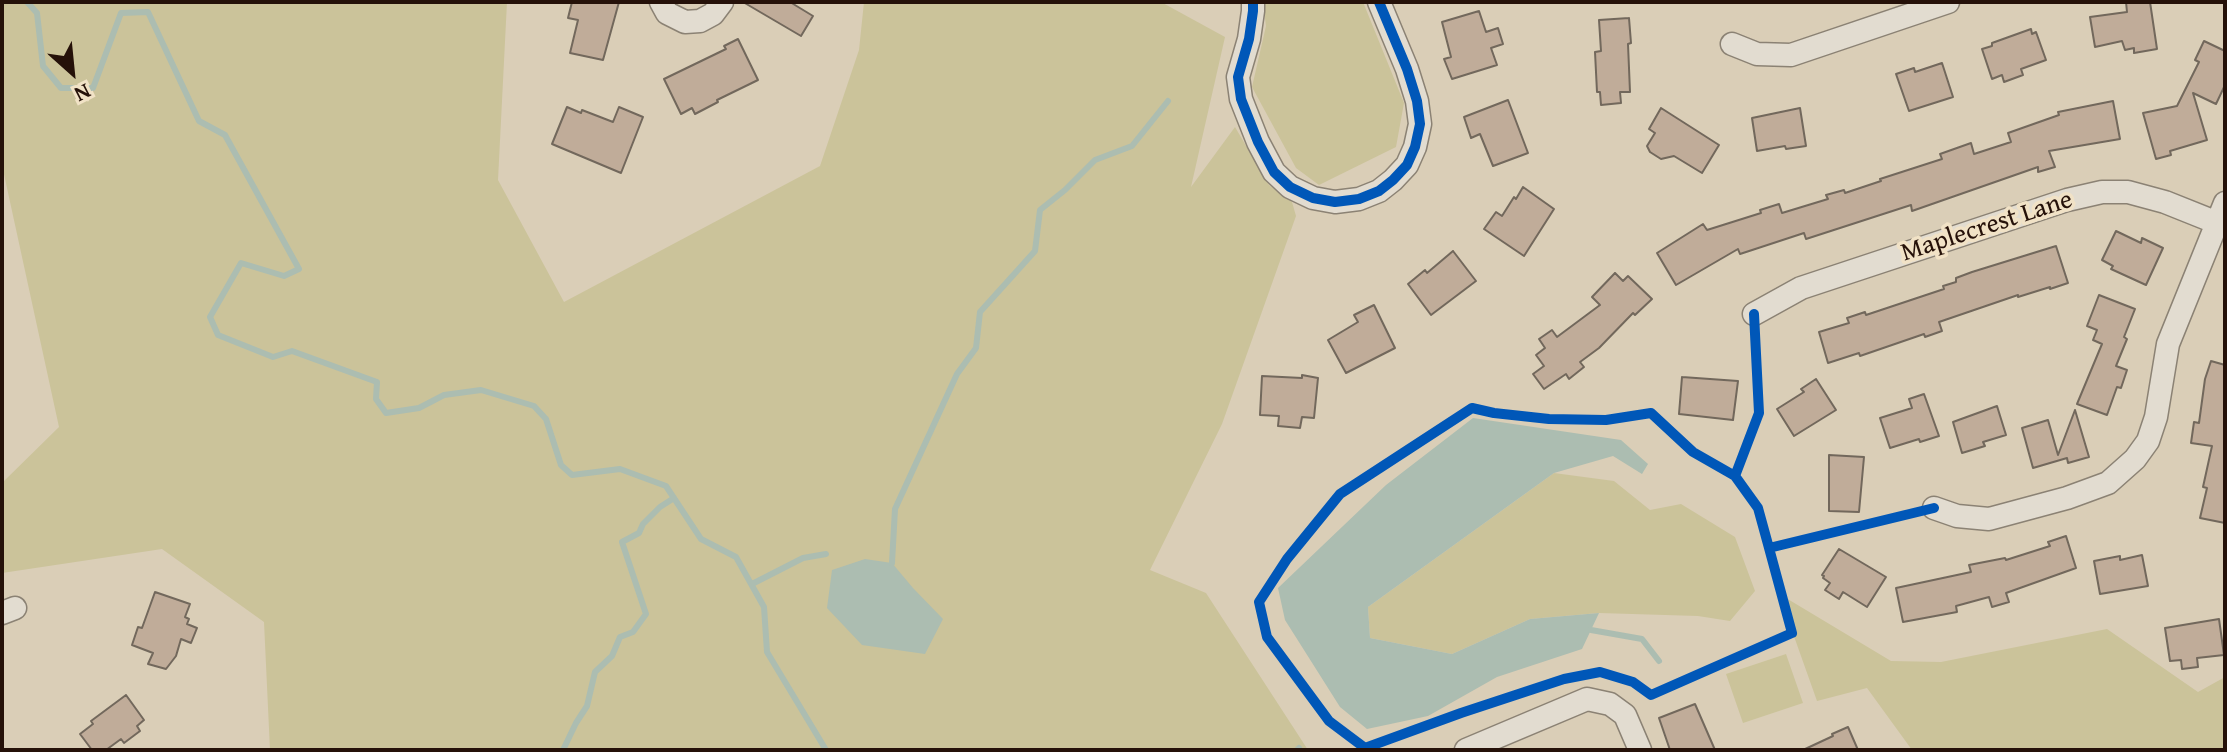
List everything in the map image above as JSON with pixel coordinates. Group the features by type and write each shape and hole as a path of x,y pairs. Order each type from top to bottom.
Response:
{"street":[{"path":"661,2 667,13 685,22 700,21 713,14 722,2"},
{"path":"1253,2 1249,39 1238,77 1241,99 1258,142 1274,172 1290,187 1313,198 1335,202 1359,199 1379,191 1407,165 1415,147 1420,124 1417,101 1379,2"},
{"path":"1732,44 1757,54 1791,55 1948,2"},
{"name":"Maplecrest Lane","path":"1754,314 1801,288 2067,200 2102,192 2128,192 2222,217"},
{"path":"1934,508 1957,516 1989,519 2067,498 2108,483 2121,473 2148,441 2156,417 2168,344 2222,217"},
{"path":"1466,750 1587,699 1610,704 1625,715 1640,750"}],"shaded area":[{"path":"2,2 507,2 498,180 564,302 820,166 859,50 864,2 1161,2 1225,37 1191,187 1235,127 1269,185 1292,202 1296,216 1222,424 1150,570 1206,593 1308,750 270,750 264,622 162,549 2,573 2,483 59,427 2,165"},
{"path":"1263,2 1363,2 1404,103 1396,147 1319,185 1296,168 1252,87 1266,26"},
{"path":"1473,418 1621,440 1648,464 1642,474 1613,456 1554,473 1368,607 1370,638 1452,654 1530,619 1599,613 1582,649 1497,677 1428,716 1367,729 1340,707 1285,620 1278,588 1386,485"},
{"path":"1554,473 1614,481 1650,510 1681,504 1735,537 1755,591 1730,621 1698,616 1599,613 1530,619 1452,654 1370,638 1368,607"},
{"path":"865,559 892,563 943,619 925,654 862,645 827,608 832,570"},
{"path":"1781,595 1891,661 1941,662 2107,629 2198,692 2225,677 2225,750 1912,750 1867,688 1817,701"},
{"path":"1786,654 1803,703 1743,723 1726,674"}],"building":[{"path":"572,2 619,2 603,60 570,53 578,20 568,18"},
{"path":"743,2 790,2 813,16 801,36"},
{"path":"2126,2 2150,2 2157,49 2134,53 2134,48 2125,50 2122,41 2095,47 2090,17 2127,12"},
{"path":"1479,11 1486,32 1498,28 1503,44 1491,48 1497,65 1452,79 1444,59 1451,57 1442,22"},
{"path":"1629,18 1630,92 1620,92 1621,103 1601,105 1600,92 1597,92 1595,52 1601,51 1599,20"},
{"path":"2031,29 2032,34 2036,32 2046,60 2021,69 2023,75 2004,82 2002,75 1992,79 1982,49"},
{"path":"738,39 758,80 695,114 692,108 681,114 664,79 726,49 724,46"},
{"path":"2204,41 2225,51 2225,85 2216,104 2193,93 2207,140 2170,151 2171,155 2156,159 2143,113 2177,106 2199,62 2195,60"},
{"path":"1942,63 1953,97 1909,111 1896,74 1914,68 1915,72"},
{"path":"1508,100 1528,153 1493,166 1480,134 1471,138 1464,117"},
{"path":"2113,101 2120,139 2049,151 2055,167 2038,172 2038,167 1912,211 1911,205 1806,239 1804,233 1740,254 1738,249 1676,285 1657,253 1703,224 1707,230 1779,204 1782,213 1828,199 1826,195 1844,190 1845,193 1942,159 1940,154 1971,143 1974,154 2011,142 2008,133 2059,115 2058,112"},
{"path":"567,107 613,122 619,107 643,117 621,173 552,144"},
{"path":"1661,108 1719,145 1702,173 1674,156 1661,159 1650,152 1647,146 1655,133 1649,129"},
{"path":"1800,108 1806,146 1757,151 1752,118"},
{"path":"1523,187 1554,209 1524,256 1484,229 1496,212 1502,216"},
{"path":"2116,231 2141,243 2142,238 2163,248 2146,285 2111,269 2113,266 2102,260"},
{"path":"2056,246 2068,283 2018,295 1939,322 1942,331 1925,337 1924,334 1860,356 1859,353 1828,363 1819,332 1849,323 1847,318 1865,312 1866,315 1944,289 1943,286 1956,282 1956,278 1972,272"},
{"path":"1453,251 1476,281 1431,315 1408,284"},
{"path":"1615,273 1623,281 1628,276 1652,299 1580,362 1584,367 1569,379 1566,374 1544,389 1533,374 1544,366 1536,355 1545,348 1539,339 1552,330 1557,337 1600,305 1592,297"},
{"path":"2099,295 2135,309 2116,366 2127,370 2107,415 2077,404 2102,344 2093,340 2097,330 2087,326"},
{"path":"1374,305 1395,348 1346,373 1328,340 1358,322 1354,315"},
{"path":"2211,361 2225,365 2225,523 2200,518 2212,446 2191,443 2194,422 2199,423 2205,379"},
{"path":"1302,375 1318,378 1314,418 1302,417 1300,428 1278,426 1279,416 1260,415 1262,376 1302,378"},
{"path":"1682,377 1738,381 1733,420 1679,414"},
{"path":"1816,379 1836,410 1794,436 1777,409 1804,392 1801,389"},
{"path":"1924,394 1939,436 1890,448 1880,418 1912,408 1909,399"},
{"path":"1997,406 2006,435 1962,453 1953,422"},
{"path":"2075,410 2089,457 2068,463 2067,458 2033,468 2022,428 2048,420 2058,455"},
{"path":"1829,455 1864,457 1859,512 1829,511"},
{"path":"2066,536 2076,568 2006,593 2009,602 1992,607 1989,597 1956,606 1957,612 1903,622 1896,588 1971,572 1969,565 2006,560 2050,546 2048,542"},
{"path":"1839,549 1886,577 1867,607 1843,592 1839,599 1825,590 1830,583 1822,575"},
{"path":"2142,555 2148,586 2100,594 2094,561"},
{"path":"155,592 190,604 185,617 189,619 187,624 197,628 191,643 181,639 176,656 166,669 148,664 153,653 132,645 138,627 142,628"},
{"path":"2219,619 2224,655 2197,658 2198,667 2182,669 2181,660 2170,661 2165,628"},
{"path":"126,695 144,720 137,726 140,731 124,743 121,739 106,750 92,750 80,734 93,724 91,721"},
{"path":"1695,704 1715,750 1670,750 1659,718"},
{"path":"1848,727 1858,750 1803,750 1833,736"}],"waterway":[{"path":"27,2 37,13 43,66 61,88 93,88 121,13 148,12 199,121 225,135 299,269 284,276 241,263 210,317 218,335 273,357 292,351 377,382 376,399 386,413 419,408 444,395 481,390 534,406 546,419 561,465 572,475 620,469 666,486 701,539 736,557 764,607 767,652 826,750"},
{"path":"892,563 895,509 957,374 976,348 980,312 1035,251 1040,210 1095,160 1132,146 1168,101"},
{"path":"563,750 587,706 595,672 612,656 620,637 633,632 646,614 622,542 639,533 643,524 674,498"},
{"path":"752,584 803,558 826,554"},
{"path":"1591,630 1642,639 1659,661"}],"cycle path":[{"path":"1253,2 1249,39 1238,77 1241,99 1258,142 1274,172 1290,187 1313,198 1335,202 1359,199 1379,191 1407,165 1415,147 1420,124 1417,101 1379,2"},
{"path":"1754,314 1759,413 1735,476 1758,508 1769,548"},
{"path":"1735,476 1693,452 1651,413 1606,420 1549,419 1472,408 1340,494 1287,559 1259,602 1267,637 1329,721 1365,748 1564,679 1600,672 1633,682 1651,695 1792,633 1769,548 1934,508"}]}
